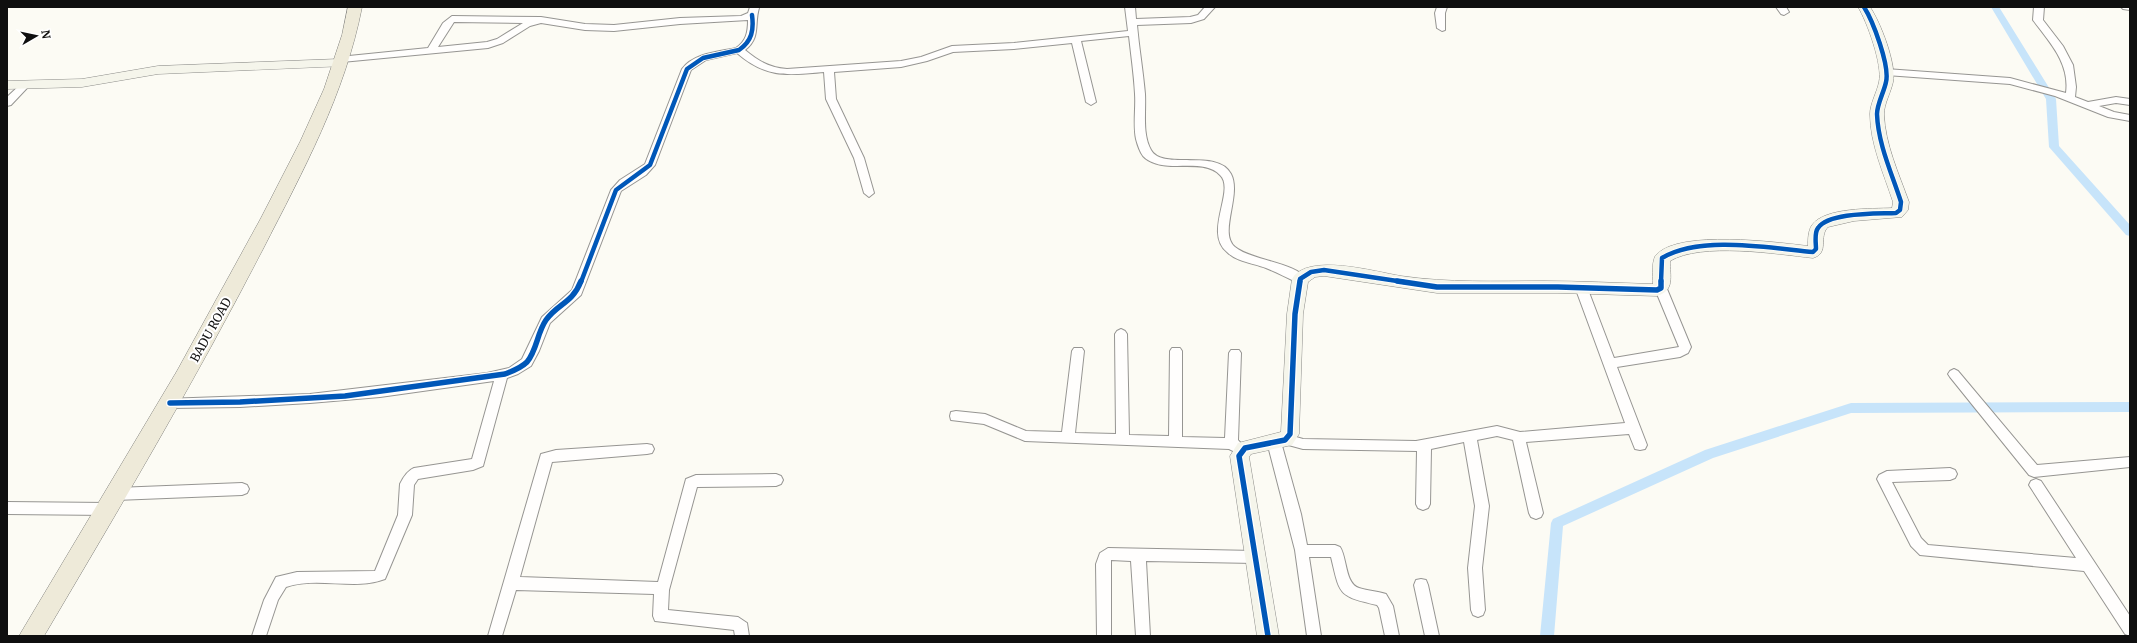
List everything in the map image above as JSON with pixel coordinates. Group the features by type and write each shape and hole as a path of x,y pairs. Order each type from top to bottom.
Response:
{"main road":[{"name":"BADU ROAD","path":"31,636 170,403 238,282 300,158 331,91 350,31 355,7"}],"street":[{"path":"1130,7 1140,94 1141,139 1147,154 1164,162 1209,165 1222,170 1226,174 1229,187 1230,201 1222,230 1228,246 1240,255 1277,268 1300,279"},
{"path":"1132,22 1191,20 1200,17 1210,7"},
{"path":"1442,7 1440,13 1442,28"},
{"path":"1609,363 1680,352 1684,350 1685,347 1661,289 1662,258 1668,252 1714,245 1813,252 1816,249 1817,231 1821,223 1830,219 1855,215 1896,213 1900,210 1899,196 1878,135 1877,112 1887,80 1886,72 1877,34 1864,7"},
{"path":"2039,7 2038,20 2058,44 2067,60 2072,88 2070,98"},
{"path":"432,50 446,25 452,19 541,20 585,27 614,28 680,21 738,20 752,11"},
{"path":"170,403 256,403 315,399 428,386 512,372 525,363 535,347 541,330 548,317 572,299 577,292 611,198 620,184 642,173 650,165 687,69 692,64 703,58 739,50 748,43 752,36 752,11"},
{"path":"7,85 82,83 158,70 341,61 432,50 480,47 495,44 527,24 541,20"},
{"path":"739,50 751,61 770,71 787,72 908,63 952,49 1076,40 1133,33"},
{"path":"1076,40 1090,102"},
{"path":"829,68 831,99 858,158 869,193"},
{"path":"1886,72 1993,79 2028,85 2059,94 2112,115 2130,118"},
{"path":"7,103 25,85"},
{"path":"2088,105 2116,100 2130,102"},
{"path":"956,416 985,419 1025,436 1174,442 1245,448 1280,440 1290,434 1295,314 1300,279 1311,272 1324,270 1437,287 1581,287 1661,289"},
{"path":"1581,287 1640,445"},
{"path":"1121,334 1123,441"},
{"path":"1068,438 1078,351"},
{"path":"1174,442 1176,351"},
{"path":"1235,353 1237,447 1268,636"},
{"path":"259,636 275,590 284,580 316,578 372,578 380,576 405,515 407,484 414,474 473,465 478,462 502,374"},
{"path":"1954,374 2034,471 2130,462"},
{"path":"1280,440 1304,444 1424,446 1499,431 1520,437 1634,428"},
{"path":"1469,436 1476,465 1482,506 1475,568 1478,610"},
{"path":"1520,437 1519,444 1536,513"},
{"path":"1280,440 1302,550 1303,568 1314,636"},
{"path":"1423,504 1424,446"},
{"path":"495,636 512,583 546,458 556,455 647,449"},
{"path":"1950,474 1887,477 1884,479 1916,542 1925,551 2088,565"},
{"path":"742,636 742,628 738,624 660,616 662,590 668,573 691,483 696,481 776,480"},
{"path":"2036,485 2130,629"},
{"path":"7,508 111,502 242,489"},
{"path":"1302,550 1335,551 1338,556 1344,585 1348,591 1381,599 1385,603 1392,636"},
{"path":"1104,636 1104,557 1114,553 1255,557"},
{"path":"1138,554 1143,636"},
{"path":"512,583 655,587 662,590"},
{"path":"1421,585 1432,636"}],"waterway":[{"path":"1995,7 2051,99 2054,147 2130,232"},
{"path":"1547,636 1557,523 1709,454 1851,408 2130,407"}],"cycle path":[{"path":"1268,636 1239,456 1245,448 1285,440 1290,434 1295,314 1300,279 1311,272 1324,270 1437,287 1558,287 1657,290 1661,288 1662,258 1673,251 1690,247 1733,246 1813,252 1816,249 1818,228 1823,223 1831,219 1854,215 1896,213 1900,210 1901,202 1879,135 1877,112 1887,80 1883,54 1871,18 1864,7"},
{"path":"170,403 275,401 345,396 487,378 505,374 521,367 530,357 546,320 553,312 570,300 577,292 616,190 650,165 687,69 692,64 703,58 739,50 744,47 752,35 752,15"}]}
